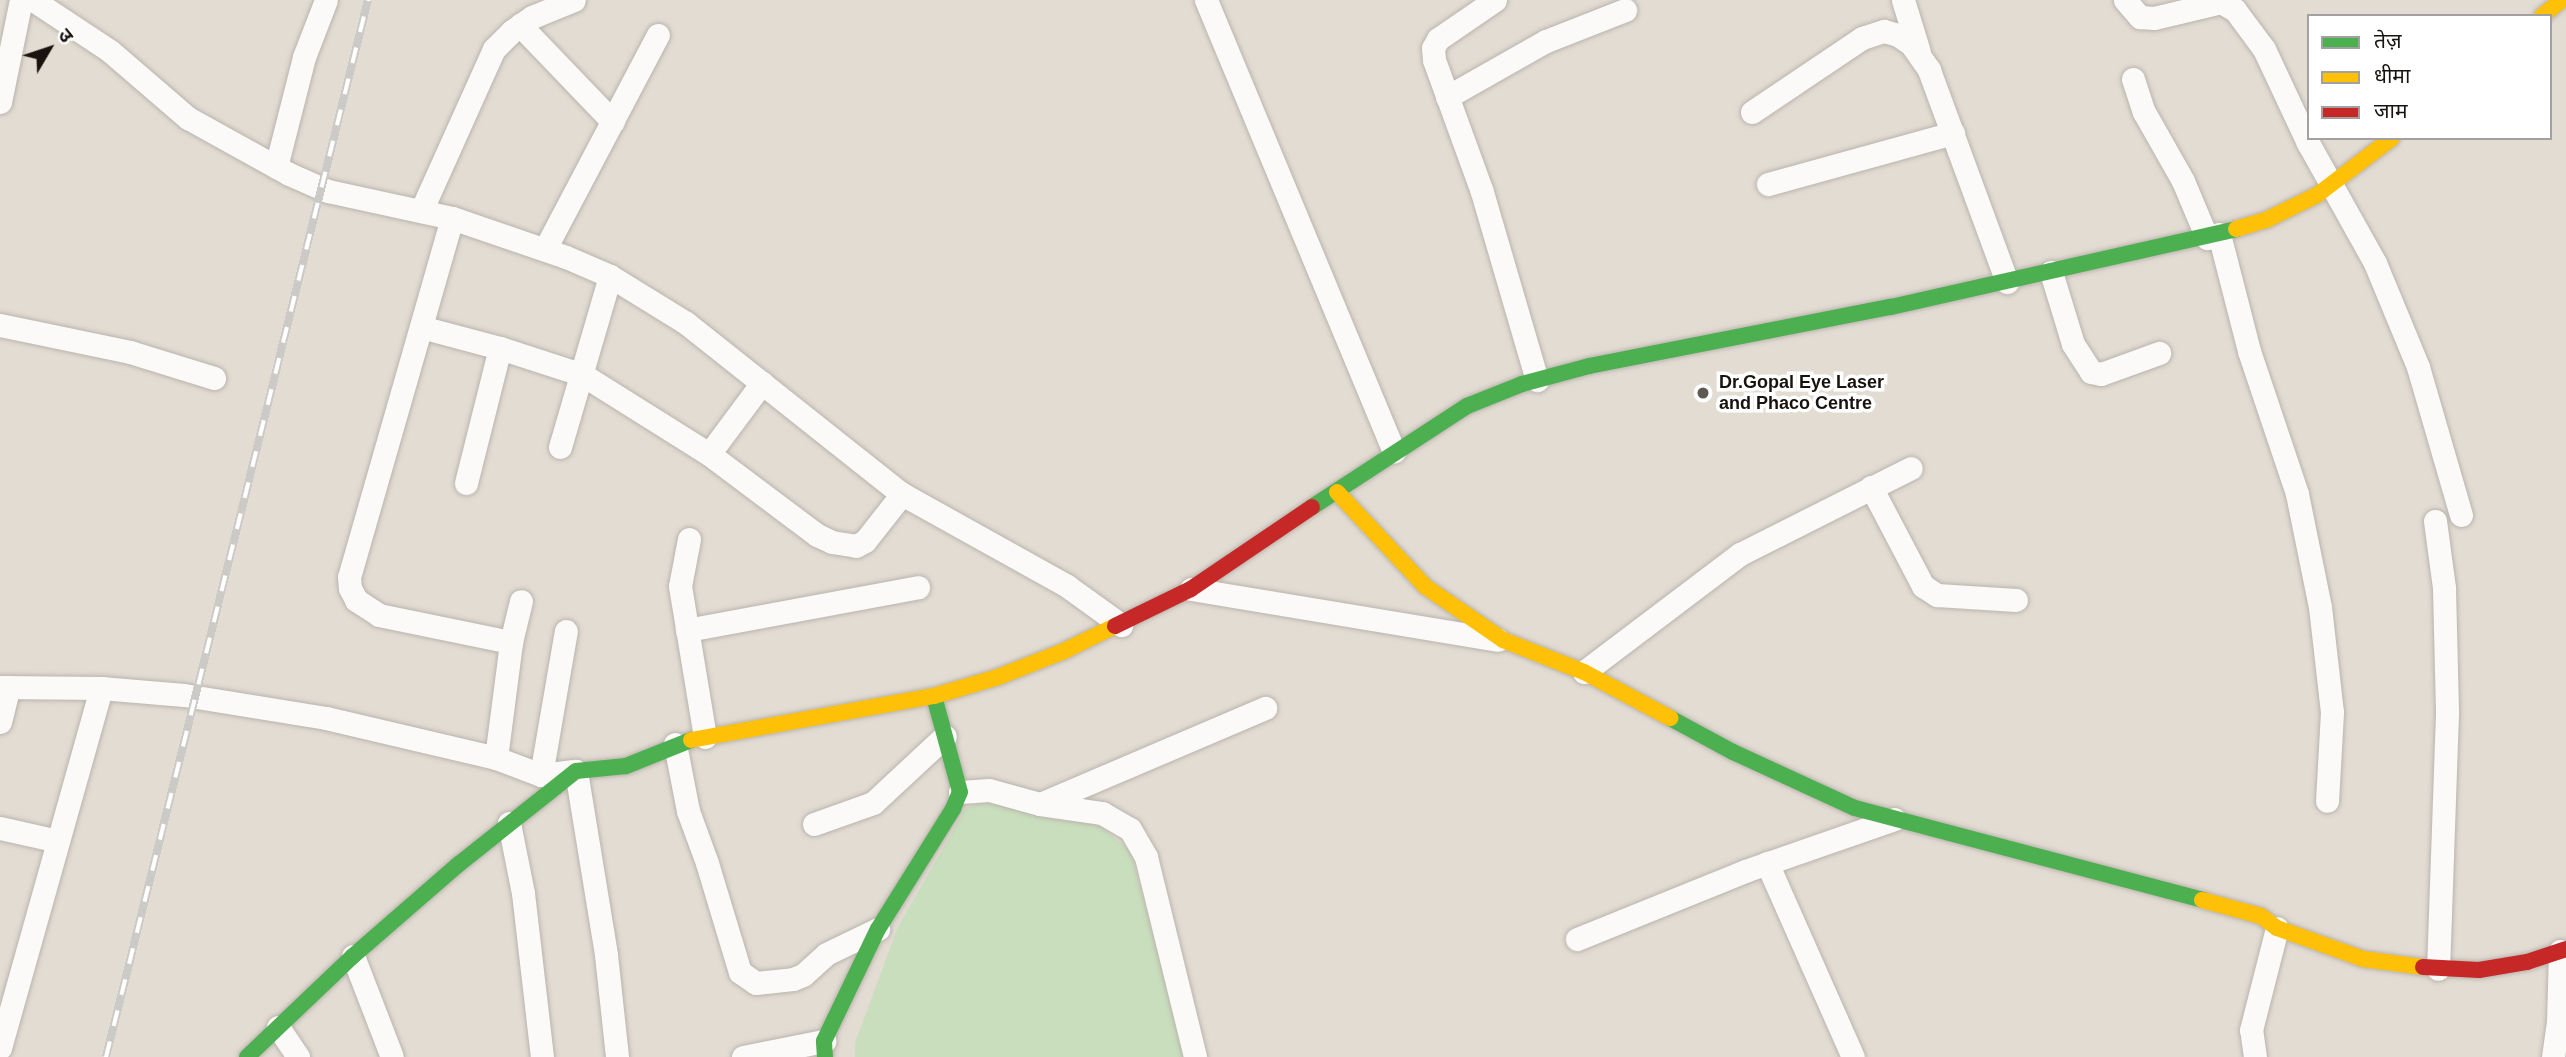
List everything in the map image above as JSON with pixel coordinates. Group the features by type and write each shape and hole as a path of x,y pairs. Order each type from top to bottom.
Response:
{"street":[{"path":"0,102 21,0"},
{"path":"33,0 110,51 188,118 276,167 328,191 422,209 452,218 545,249 610,276 687,323 902,494 1067,586 1121,625"},
{"path":"276,167 304,57 326,0"},
{"path":"422,209 495,49 520,25 574,0"},
{"path":"1206,0 1394,451"},
{"path":"1903,0 1920,55 1929,70 1953,132 2007,282"},
{"path":"2125,0 2140,17 2154,18 2221,2 2235,10 2264,49 2307,136"},
{"path":"2544,14 2562,0"},
{"path":"1481,4 1452,26 1433,48 1434,60 1482,192 1536,380"},
{"path":"1447,97 1546,41 1625,10"},
{"path":"520,25 612,122"},
{"path":"1752,112 1874,32 1898,35 1920,55"},
{"path":"545,249 658,35"},
{"path":"2133,79 2144,112 2213,236 2297,495 2320,607 2332,712 2327,801"},
{"path":"1768,184 1953,132"},
{"path":"2309,140 2375,263 2418,367 2461,515"},
{"path":"0,722 4,687 100,688 184,695 326,718 496,758 541,775 626,766 675,744 705,737 934,696 998,677 1121,625 1191,589 1394,451 1467,406 1536,380 1589,366 2007,282 2213,236 2268,219 2331,185 2389,140"},
{"path":"452,218 349,578 350,588 356,600 379,615 511,642"},
{"path":"2051,272 2073,344 2091,372 2101,374 2159,352"},
{"path":"560,447 610,276"},
{"path":"0,325 130,352 214,378"},
{"path":"421,327 500,348 583,375 709,454 817,535 845,546 856,546 865,541 902,494"},
{"path":"466,483 500,348"},
{"path":"709,454 762,383"},
{"path":"1584,672 1740,554 1911,468"},
{"path":"1871,487 1923,586 1937,595 2016,600"},
{"path":"1337,492 1426,587 1503,640"},
{"path":"2435,521 2444,588 2447,713 2438,969"},
{"path":"689,539 680,586 705,737"},
{"path":"687,630 918,587"},
{"path":"1191,589 1503,640 1584,672 1733,752 1855,808 2261,916 2277,928 2363,960 2438,969 2479,970 2527,962 2563,950 2553,1057"},
{"path":"496,758 511,642 521,601"},
{"path":"541,775 566,631"},
{"path":"0,1048 100,688"},
{"path":"743,1057 825,1049 878,929 953,809 960,792 934,696"},
{"path":"1040,804 1265,708"},
{"path":"814,824 873,803 945,736"},
{"path":"675,744 688,811 740,972 756,983 793,979 803,975 826,954 878,929"},
{"path":"247,1057 353,956 509,823 576,771"},
{"path":"576,771 606,955 617,1057"},
{"path":"960,792 989,790 1040,804 1102,813 1130,829 1146,857 1195,1057"},
{"path":"1577,939 1767,863 1894,818"},
{"path":"509,823 523,893 542,1057"},
{"path":"0,828 58,842"},
{"path":"1767,863 1853,1057"},
{"path":"2255,1057 2252,1030 2277,928"},
{"path":"353,956 392,1057"},
{"path":"278,1027 298,1057"}],"green space":[{"path":"991,799 1102,827 1131,852 1186,1057 855,1057 855,1043 898,927 966,808"}],"railway":[{"path":"106,1057 368,0"}],"traffic: fast":[{"path":"1312,507 1467,406 1522,384 1589,366 1891,307 2236,229"},
{"path":"825,1057 824,1041 878,929 953,809 960,792 934,696"},
{"path":"1670,718 1733,752 1855,808 2202,900"},
{"path":"247,1057 353,956 459,864 576,771 626,766 691,740"}],"traffic: slow":[{"path":"2544,14 2562,0"},
{"path":"2236,229 2268,219 2317,195 2389,140"},
{"path":"1337,492 1426,587 1503,640 1584,672 1670,718"},
{"path":"691,740 934,696 998,677 1064,651 1115,626"},
{"path":"2202,900 2261,916 2277,928 2363,959 2423,967"}],"traffic: jam":[{"path":"1115,626 1191,589 1312,507"},
{"path":"2423,967 2479,970 2527,962 2566,949"}],"place":[{"name":"Dr.Gopal Eye Laser and Phaco Centre","path":"1703,393"}]}
